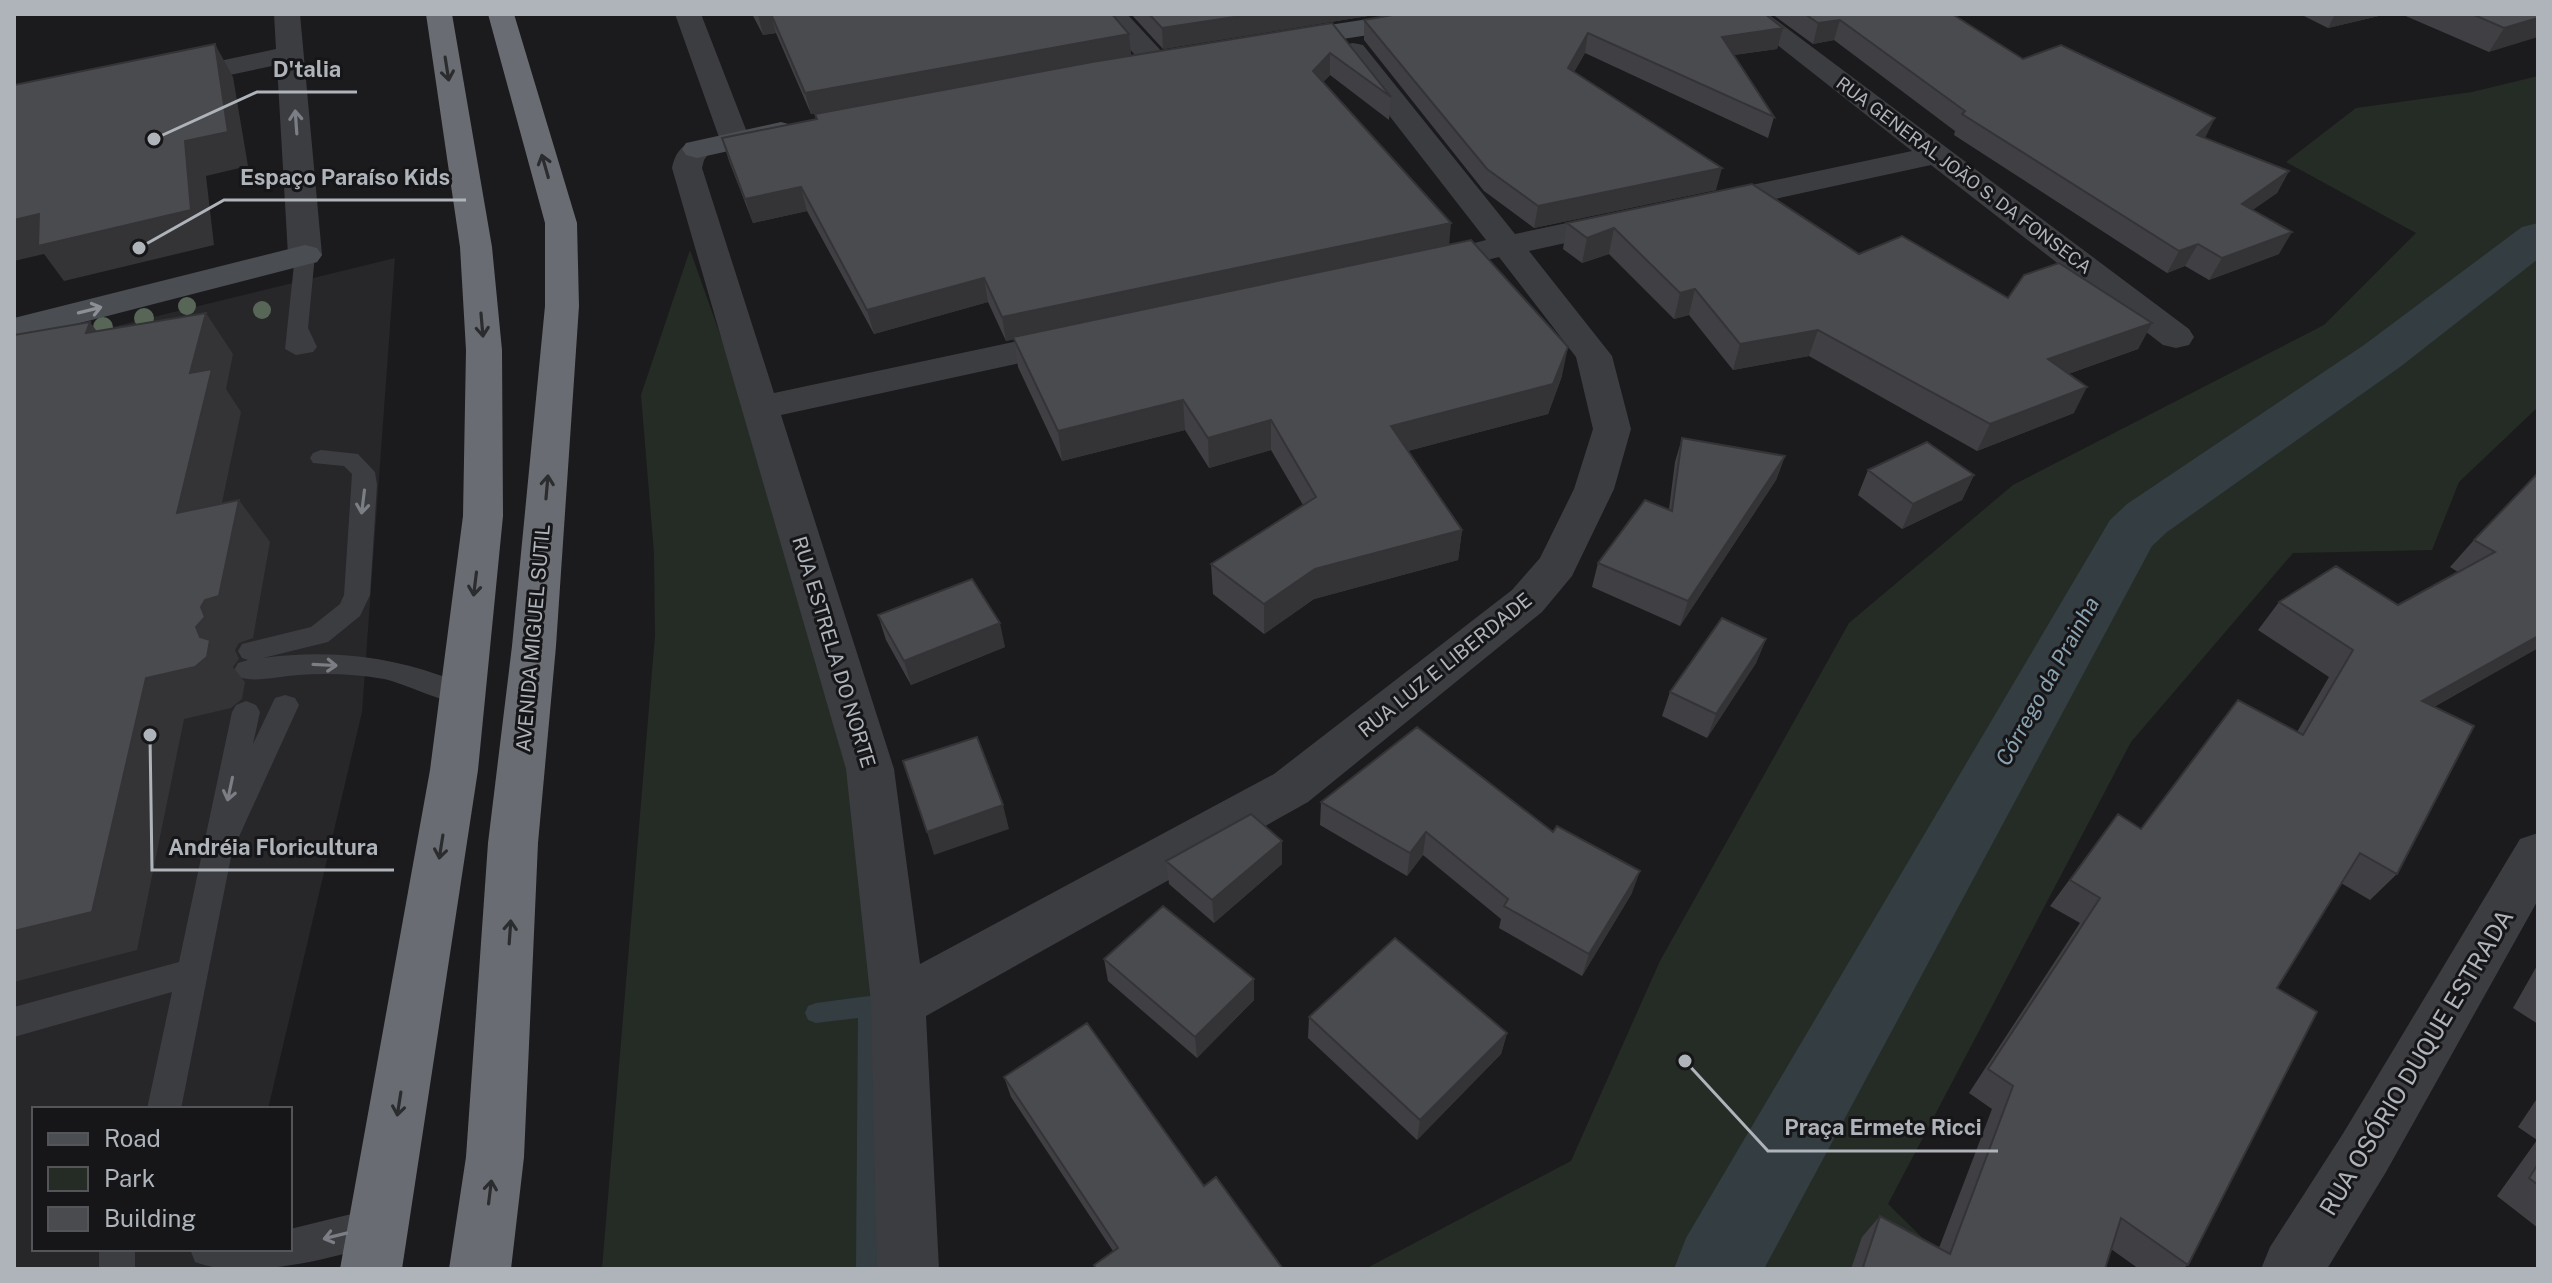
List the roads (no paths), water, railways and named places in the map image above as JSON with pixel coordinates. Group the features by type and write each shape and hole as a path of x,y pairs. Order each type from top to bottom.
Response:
{"highway":[{"path":"375,1247 454,770 483,516 484,350 476,247 439,14"},
{"name":"AVENIDA MIGUEL SUTIL","path":"480,1269 495,1157 513,843 534,646 562,306 561,223 501,14"}],"street":[{"path":"14,329 305,255 287,14"},
{"name":"RUA ESTRELA DO NORTE","path":"688,14 716,144 689,158 687,168 870,769 898,1003 908,1269"},
{"path":"1113,14 1156,62"},
{"path":"1246,46 1454,14"},
{"name":"RUA GENERAL JOÃO S. DA FONSECA","path":"1751,14 2176,337"},
{"name":"RUA LUZ E LIBERDADE","path":"898,1003 1291,788 1527,601 1557,566 1594,489 1612,429 1594,356 1337,30"},
{"path":"137,86 291,54"},
{"path":"1125,68 1186,57"},
{"path":"716,144 813,125"},
{"path":"1446,259 1937,155"},
{"path":"761,408 1104,333"},
{"name":"RUA OSÓRIO DUQUE ESTRADA","path":"2292,1269 2365,1152 2538,854"}],"lane":[{"path":"300,341 305,255"},
{"path":"321,458 350,459 363,472 365,485 357,595 351,609 340,621 319,635 249,660 378,668 426,679 462,696"},
{"path":"217,852 285,705"},
{"path":"164,1099 246,712"},
{"path":"14,1022 191,973"},
{"path":"292,1247 375,1247"},
{"path":"236,1251 272,1251"}],"waterway":[{"name":"Córrego da Prainha","path":"1717,1269 2130,534 2147,518 2382,356 2538,237"},
{"path":"816,1013 869,1006 869,1269"}],"place":[{"name":"D'talia","path":"154,139"},
{"name":"Espaço Paraíso Kids","path":"139,248"},
{"name":"Andréia Floricultura","path":"150,735"},
{"name":"Praça Ermete Ricci","path":"1685,1061"}]}
